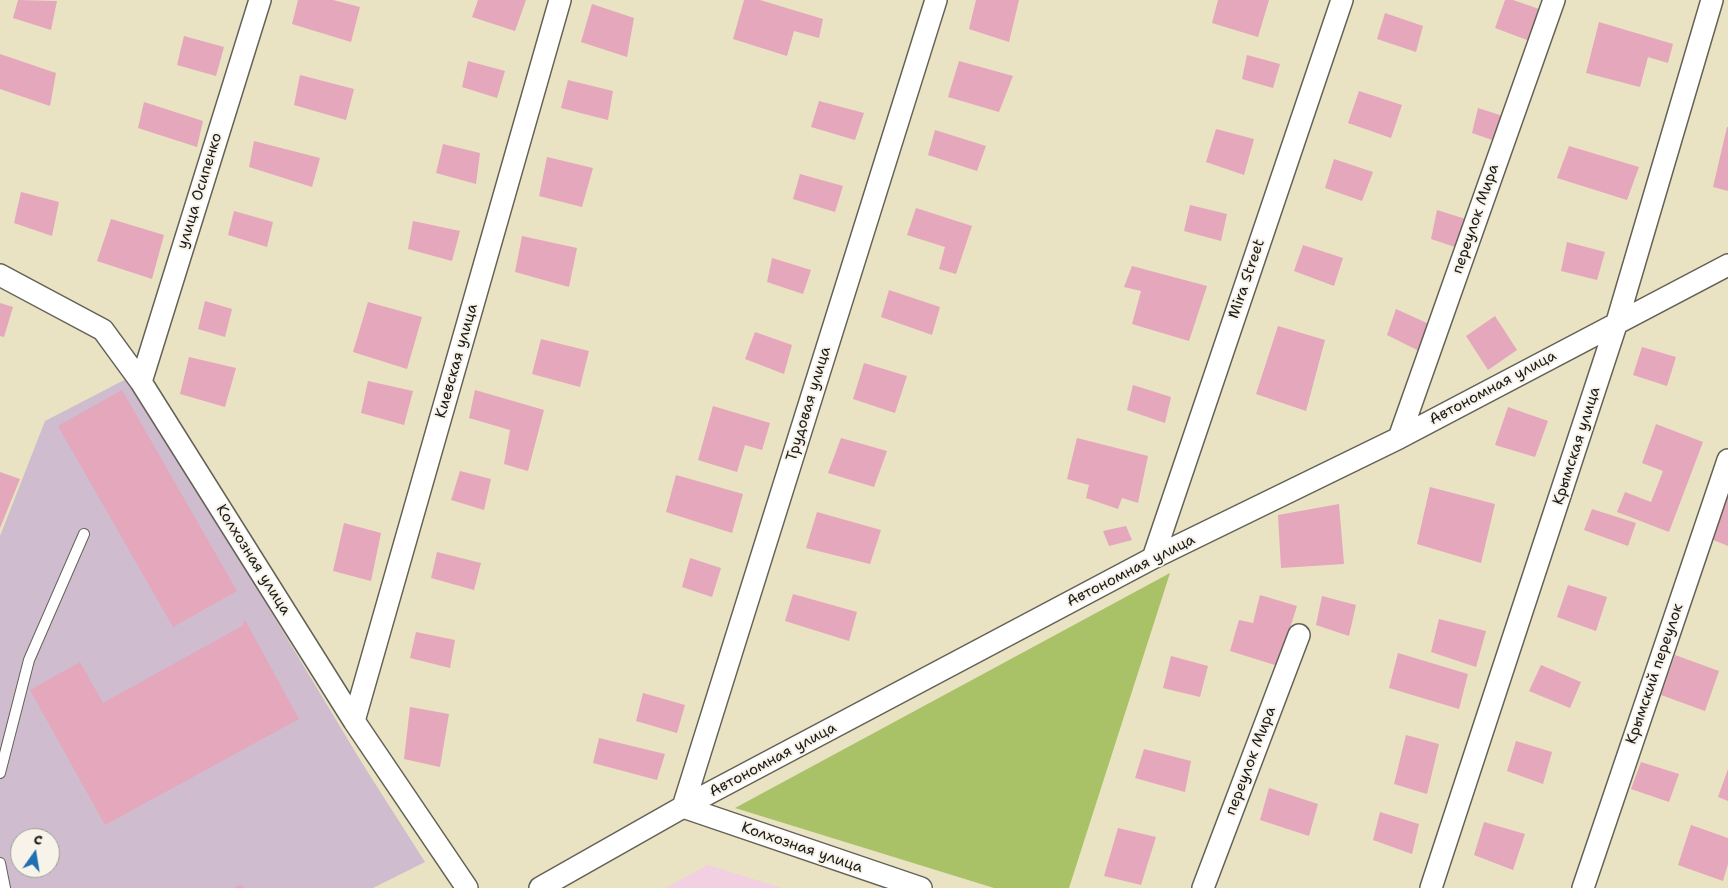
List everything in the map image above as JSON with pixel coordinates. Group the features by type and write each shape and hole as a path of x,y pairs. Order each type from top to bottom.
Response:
{"street":[{"name":"улица Осипенко","path":"141,382 260,0"},
{"name":"Киевская улица","path":"354,721 560,0"},
{"name":"Трудовая улица","path":"683,807 936,0"},
{"name":"Mira Street","path":"1153,558 1342,0"},
{"name":"переулок Мира","path":"1399,438 1554,0"},
{"name":"Крымская улица","path":"1431,888 1617,322 1712,0"},
{"name":"Автономная улица","path":"540,888 569,880 683,807 1153,558 1399,438 1728,265"},
{"name":"Колхозная улица","path":"0,275 103,330 141,382 354,721 467,888"},
{"name":"Крымский переулок","path":"1583,888 1728,460"},
{"name":"переулок Мира","path":"1203,888 1299,635"},
{"name":"Колхозная улица","path":"683,807 921,888"}],"lane":[{"path":"0,773 28,660 84,534"},
{"path":"0,863 4,888"}],"shaded area":[{"path":"130,377 362,763 425,862 373,888 0,888 0,536 45,421"},
{"path":"708,865 782,888 665,888"}],"green space":[{"path":"1170,573 1069,888 994,888 735,808"}],"building":[{"path":"18,0 57,1 51,30 13,18"},
{"path":"298,0 333,0 360,7 351,42 292,24"},
{"path":"478,0 526,0 515,31 472,17"},
{"path":"744,0 760,0 823,19 819,38 794,31 787,56 733,39"},
{"path":"976,0 1019,0 1009,42 969,29"},
{"path":"1218,0 1269,0 1258,37 1212,23"},
{"path":"1505,0 1513,0 1545,11 1535,43 1495,28"},
{"path":"592,4 634,18 627,57 581,42"},
{"path":"1385,13 1423,26 1416,52 1377,39"},
{"path":"1599,22 1673,44 1668,63 1648,57 1640,87 1586,73"},
{"path":"184,36 224,47 216,76 177,65"},
{"path":"0,54 56,73 50,106 0,89"},
{"path":"1247,55 1280,64 1273,88 1242,79"},
{"path":"468,61 505,71 497,98 462,87"},
{"path":"959,61 1013,76 999,112 948,97"},
{"path":"300,75 354,89 346,120 294,105"},
{"path":"568,80 613,91 608,120 561,108"},
{"path":"1359,91 1402,105 1391,138 1348,123"},
{"path":"819,101 864,113 855,140 811,127"},
{"path":"144,102 203,121 197,147 138,128"},
{"path":"1478,108 1509,118 1501,143 1472,133"},
{"path":"1728,127 1728,191 1713,187"},
{"path":"1216,129 1254,139 1244,175 1206,162"},
{"path":"935,130 986,146 977,171 928,155"},
{"path":"254,141 320,158 312,187 249,167"},
{"path":"443,144 480,153 476,184 436,173"},
{"path":"1569,146 1639,167 1627,200 1557,178"},
{"path":"547,157 593,168 582,207 539,196"},
{"path":"1334,159 1373,172 1362,201 1325,188"},
{"path":"800,174 843,186 835,212 793,199"},
{"path":"21,192 59,202 52,236 14,223"},
{"path":"1190,205 1227,214 1221,241 1184,231"},
{"path":"916,208 972,226 956,274 939,269 945,247 907,235"},
{"path":"1437,210 1472,221 1464,250 1431,239"},
{"path":"234,211 273,222 267,247 228,235"},
{"path":"111,219 164,235 152,279 97,261"},
{"path":"413,221 460,231 452,261 408,249"},
{"path":"522,236 577,248 569,287 515,272"},
{"path":"1567,242 1605,252 1597,280 1561,271"},
{"path":"1303,245 1343,258 1334,286 1294,271"},
{"path":"772,258 811,270 803,294 767,282"},
{"path":"1132,266 1207,286 1189,341 1132,324 1141,291 1124,287"},
{"path":"889,290 940,307 932,335 881,317"},
{"path":"205,301 232,309 225,337 198,329"},
{"path":"368,302 422,317 407,369 353,352"},
{"path":"0,303 13,307 4,337 0,336"},
{"path":"1396,309 1429,324 1419,351 1387,335"},
{"path":"1495,316 1517,350 1488,370 1466,336"},
{"path":"1278,326 1325,340 1306,411 1256,394"},
{"path":"755,332 792,345 784,374 745,359"},
{"path":"541,339 589,351 580,387 532,374"},
{"path":"1642,347 1676,357 1667,386 1633,375"},
{"path":"189,357 236,368 225,407 180,394"},
{"path":"864,363 907,376 895,413 853,399"},
{"path":"368,381 413,391 404,425 361,413"},
{"path":"1133,385 1171,397 1165,423 1127,410"},
{"path":"122,390 237,591 173,627 58,426"},
{"path":"475,390 544,410 528,471 504,464 510,430 469,418"},
{"path":"713,406 770,423 762,450 745,445 737,472 698,460"},
{"path":"1508,407 1548,421 1535,457 1495,445"},
{"path":"1656,424 1703,442 1669,532 1617,512 1625,492 1651,502 1663,471 1642,463"},
{"path":"841,438 887,451 874,487 828,473"},
{"path":"1077,438 1148,456 1138,503 1122,498 1118,509 1086,498 1089,485 1067,479"},
{"path":"460,471 491,479 484,510 451,500"},
{"path":"0,472 20,479 0,528"},
{"path":"676,475 743,494 732,533 666,512"},
{"path":"1430,487 1495,504 1481,563 1417,544"},
{"path":"1728,492 1728,546 1711,539"},
{"path":"1339,504 1344,564 1281,568 1278,515"},
{"path":"1592,509 1636,523 1628,546 1584,530"},
{"path":"817,512 881,530 870,564 806,548"},
{"path":"344,523 381,533 371,581 333,571"},
{"path":"1126,526 1132,540 1109,546 1103,531"},
{"path":"437,552 481,563 474,590 431,578"},
{"path":"690,558 721,568 712,597 682,587"},
{"path":"1568,585 1607,597 1596,631 1557,617"},
{"path":"793,594 857,612 849,641 785,621"},
{"path":"1260,595 1297,606 1278,666 1230,651 1239,620 1253,623"},
{"path":"1322,596 1356,605 1349,636 1316,625"},
{"path":"1439,619 1486,631 1476,667 1431,652"},
{"path":"245,620 299,719 105,825 30,690 80,662 103,703 242,626"},
{"path":"416,632 455,640 450,668 410,658"},
{"path":"1398,653 1468,674 1459,709 1389,688"},
{"path":"1675,655 1719,671 1705,711 1661,695"},
{"path":"1171,656 1208,666 1200,697 1163,688"},
{"path":"1541,665 1581,682 1570,708 1529,691"},
{"path":"643,693 685,705 677,733 636,721"},
{"path":"410,707 449,714 440,767 404,759"},
{"path":"1406,735 1439,744 1427,794 1394,784"},
{"path":"599,738 665,754 657,780 593,763"},
{"path":"1516,741 1552,752 1543,784 1507,771"},
{"path":"1144,749 1191,761 1185,792 1135,778"},
{"path":"1641,762 1679,774 1669,802 1631,789"},
{"path":"1728,769 1728,801 1718,797"},
{"path":"1269,788 1318,804 1309,836 1260,820"},
{"path":"1380,812 1419,824 1412,854 1373,840"},
{"path":"1484,822 1525,834 1513,870 1474,855"},
{"path":"1691,825 1728,838 1728,864 1723,881 1678,865"},
{"path":"1118,828 1156,837 1141,885 1104,876"},
{"path":"242,884 244,888 233,888"}]}
